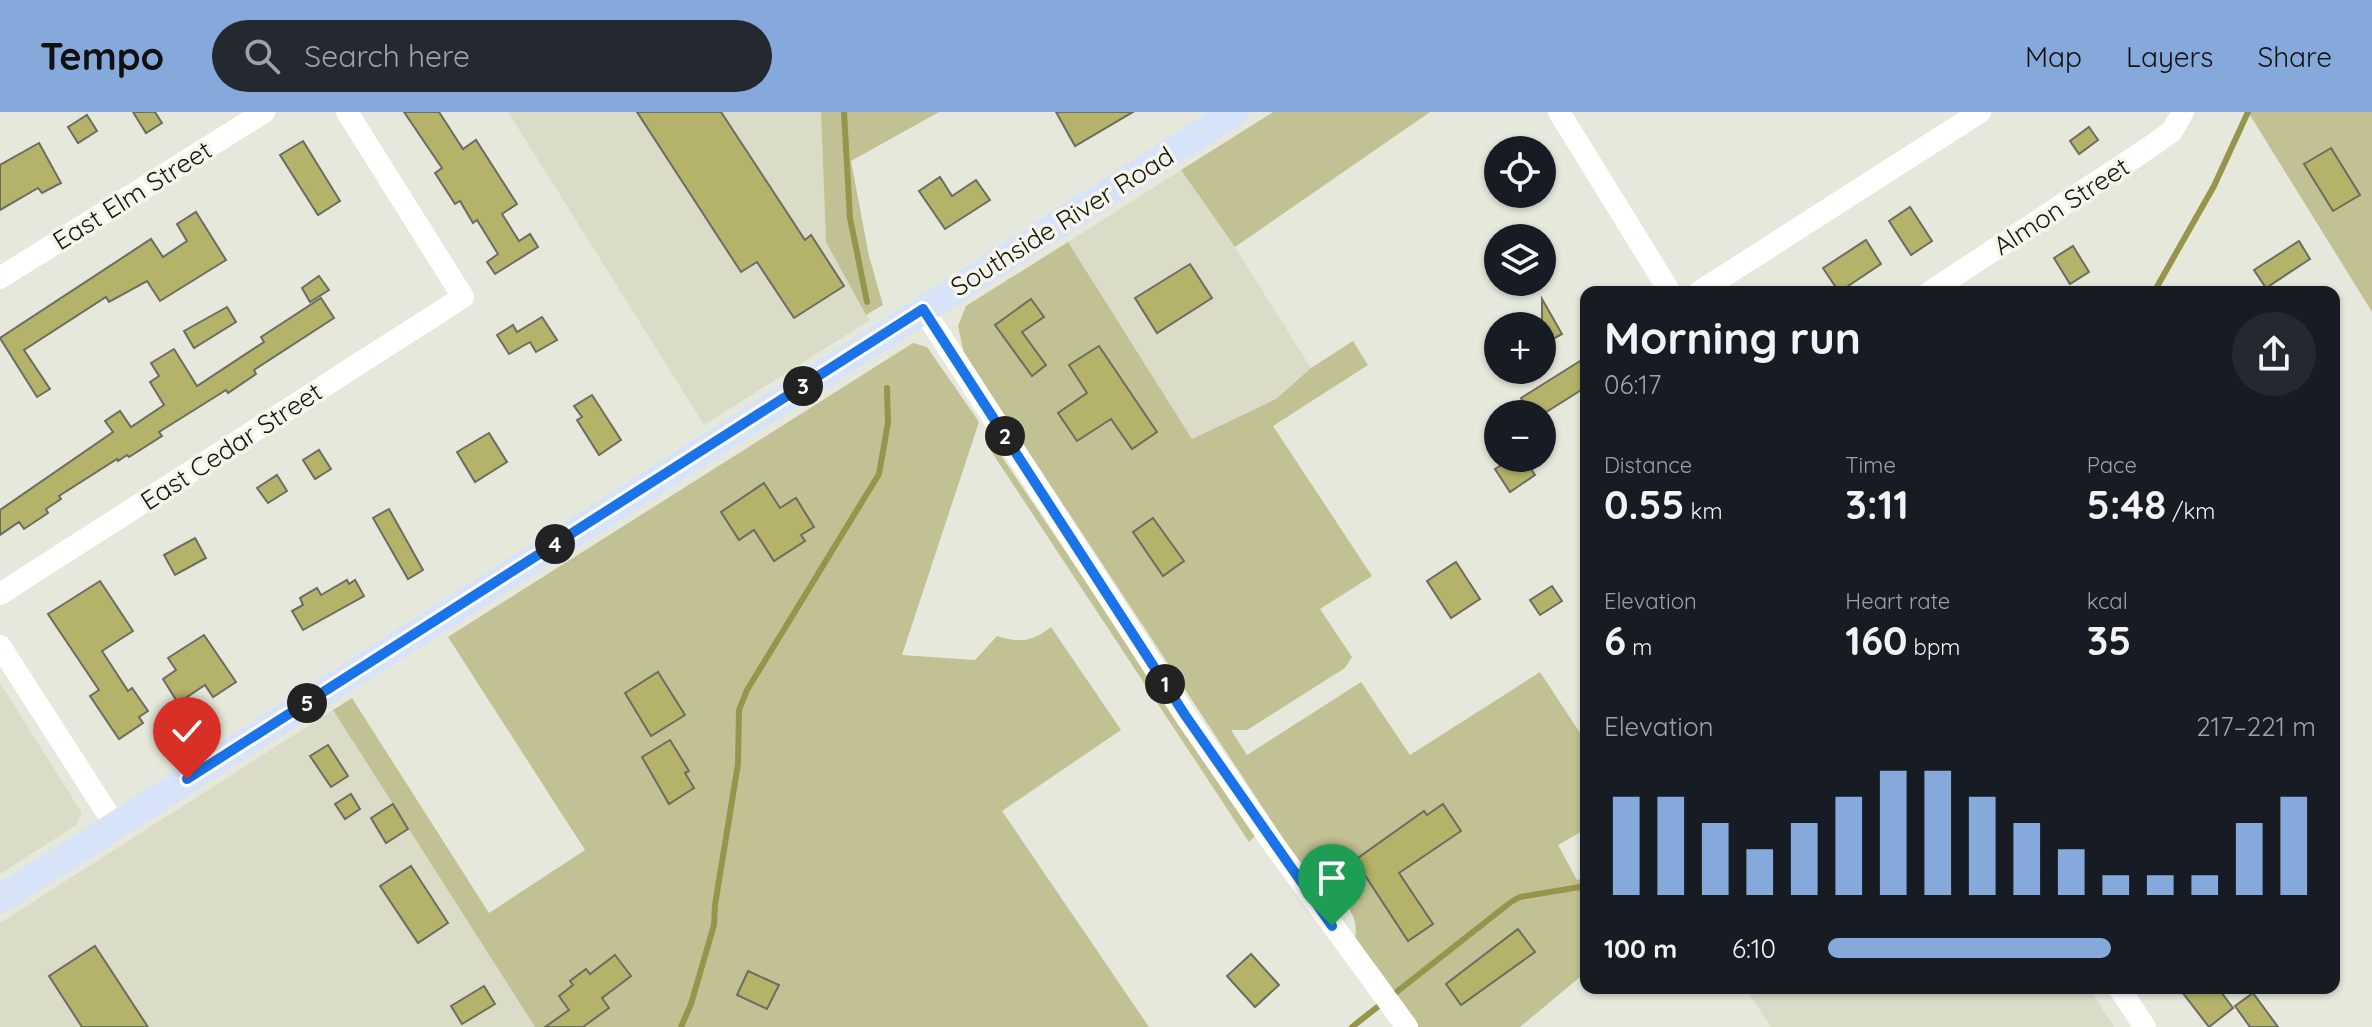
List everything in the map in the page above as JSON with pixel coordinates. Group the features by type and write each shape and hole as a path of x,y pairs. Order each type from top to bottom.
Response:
{"main road":[{"name":"Southside River Road","path":"0,899 1234,112"}],"street":[{"name":"East Elm Street","path":"0,278 264,112"},
{"name":"East Cedar Street","path":"0,594 463,297 347,112"},
{"path":"1559,112 1666,286"},
{"path":"1708,286 1980,112"},
{"name":"Almon Street","path":"1939,286 2150,147 2172,131 2183,112"},
{"path":"923,309 1185,715 1332,926 1407,1027"},
{"path":"0,646 115,825"},
{"path":"2123,994 2145,1027"}],"shaded area":[{"path":"508,112 821,112 826,242 870,320 704,425"},
{"path":"821,112 939,112 851,161 869,256 883,305 866,315 826,242"},
{"path":"1273,112 1430,112 1235,247 1181,170"},
{"path":"2248,112 2372,112 2372,312"},
{"path":"1181,170 1235,247 1311,368 1276,399 1192,439 1068,242"},
{"path":"1068,242 1192,439 1276,399 1311,368 1353,341 1368,365 1273,426 1372,576 1320,609 1352,657 1345,668 1247,730 1231,730 1247,755 1361,682 1410,755 1540,672 1580,733 1580,832 1558,845 1577,880 1580,879 1580,977 1520,1027 1415,1027 1355,938 1356,926 1347,907 1304,870 964,354 958,326 966,306"},
{"path":"913,343 927,347 979,422 902,655 975,660 997,636 1026,640 1051,627 1121,730 1002,811 1149,1027 535,1027 333,710 352,698 489,913 585,850 448,637"},
{"path":"996,448 1256,835 1249,842 991,451"},
{"path":"0,683 82,813 76,825 0,874"},
{"path":"333,710 535,1027 0,1027 0,923"},
{"path":"1749,994 2093,994 2114,1027 1771,1027"}],"building":[{"path":"133,112 155,112 162,123 146,133"},
{"path":"404,112 439,112 463,149 476,140 517,204 502,214 519,241 530,234 538,247 495,274 487,262 498,254 477,220 473,223 460,201 455,204 435,173 442,168"},
{"path":"637,112 721,112 805,240 811,235 844,286 794,318 757,262 741,272"},
{"path":"1056,112 1133,112 1075,146"},
{"path":"87,115 97,131 78,143 68,127"},
{"path":"2089,127 2098,140 2079,154 2070,141"},
{"path":"303,141 340,201 318,215 280,155"},
{"path":"39,143 61,183 42,193 38,188 0,210 0,165"},
{"path":"2331,148 2360,195 2333,211 2304,164"},
{"path":"940,177 952,196 976,180 990,200 945,229 919,191"},
{"path":"1910,207 1932,241 1911,255 1889,221"},
{"path":"196,212 226,260 160,301 147,281 109,302 106,297 24,350 50,389 37,397 0,338 151,239 163,257 187,241 177,224"},
{"path":"1866,240 1881,264 1848,286 1835,286 1823,268"},
{"path":"2299,241 2310,259 2269,286 2265,286 2254,270"},
{"path":"2073,246 2089,272 2070,284 2054,258"},
{"path":"1190,264 1212,298 1157,333 1135,298"},
{"path":"319,276 329,290 310,302 302,288"},
{"path":"321,298 334,318 254,370 256,374 228,393 226,390 159,432 162,436 129,457 117,459 59,496 61,499 46,509 48,513 24,529 19,522 0,535 0,510 113,432 105,421 120,411 131,427 164,405 150,382 159,376 151,363 174,349 197,386 264,342 261,337"},
{"path":"1031,299 1044,317 1022,332 1046,365 1032,376 995,325"},
{"path":"1542,299 1549,312 1542,312"},
{"path":"227,307 236,322 194,348 184,331"},
{"path":"542,317 557,340 536,352 530,342 509,354 497,335 513,325 517,332"},
{"path":"1556,324 1562,334 1556,337"},
{"path":"1099,346 1157,432 1132,449 1111,419 1077,441 1058,413 1087,393 1069,365"},
{"path":"1580,361 1580,391 1556,406 1556,400 1522,400 1543,384 1556,384 1556,376"},
{"path":"592,395 621,440 599,455 577,420 582,417 574,406"},
{"path":"489,433 507,462 475,482 457,452"},
{"path":"319,450 331,469 315,479 303,460"},
{"path":"1497,472 1533,472 1535,475 1510,492"},
{"path":"277,475 287,491 268,503 257,488"},
{"path":"764,483 780,508 796,498 814,527 801,535 805,541 774,561 754,530 739,540 721,512"},
{"path":"389,509 423,570 408,579 373,518"},
{"path":"1153,518 1184,561 1163,576 1133,532"},
{"path":"195,538 206,558 175,575 164,555"},
{"path":"1456,562 1480,599 1451,618 1427,581"},
{"path":"347,580 349,584 355,580 364,596 303,630 292,611 303,605 300,598 317,588 321,595"},
{"path":"100,581 133,631 102,651 128,691 132,688 148,711 139,717 143,723 119,739 90,696 99,690 48,614"},
{"path":"1552,586 1562,601 1540,615 1530,600"},
{"path":"204,635 236,682 213,697 205,685 178,703 163,679 176,670 168,658"},
{"path":"658,672 685,715 651,736 625,693"},
{"path":"670,740 689,771 685,773 694,788 669,804 642,757"},
{"path":"328,745 348,776 331,787 310,756"},
{"path":"351,794 360,809 345,819 335,804"},
{"path":"393,804 408,829 386,843 371,818"},
{"path":"1443,804 1461,831 1399,873 1433,924 1408,941 1355,860 1424,811 1427,815"},
{"path":"411,866 448,923 418,943 380,886"},
{"path":"1518,929 1535,952 1461,1005 1446,984"},
{"path":"95,946 148,1027 82,1027 49,976"},
{"path":"1251,954 1279,985 1255,1007 1227,976"},
{"path":"615,955 631,976 602,998 609,1008 583,1027 545,1027 569,1010 559,996 573,985 570,981 586,969 590,974"},
{"path":"748,971 779,985 767,1009 737,995"},
{"path":"484,986 495,1004 462,1024 451,1006"},
{"path":"2184,994 2222,994 2233,1008 2209,1027"},
{"path":"2254,994 2278,1027 2250,1027 2235,1006"}],"waterway":[{"path":"844,112 850,218 867,302"},
{"path":"2157,286 2214,186 2248,112"},
{"path":"681,1027 691,1004 714,925 738,764 739,710 747,690 879,474 888,423 887,388"},
{"path":"1352,1027 1511,902 1520,897 1580,887"}],"route":[{"path":"187,779 923,309 1185,715 1332,926"}]}
